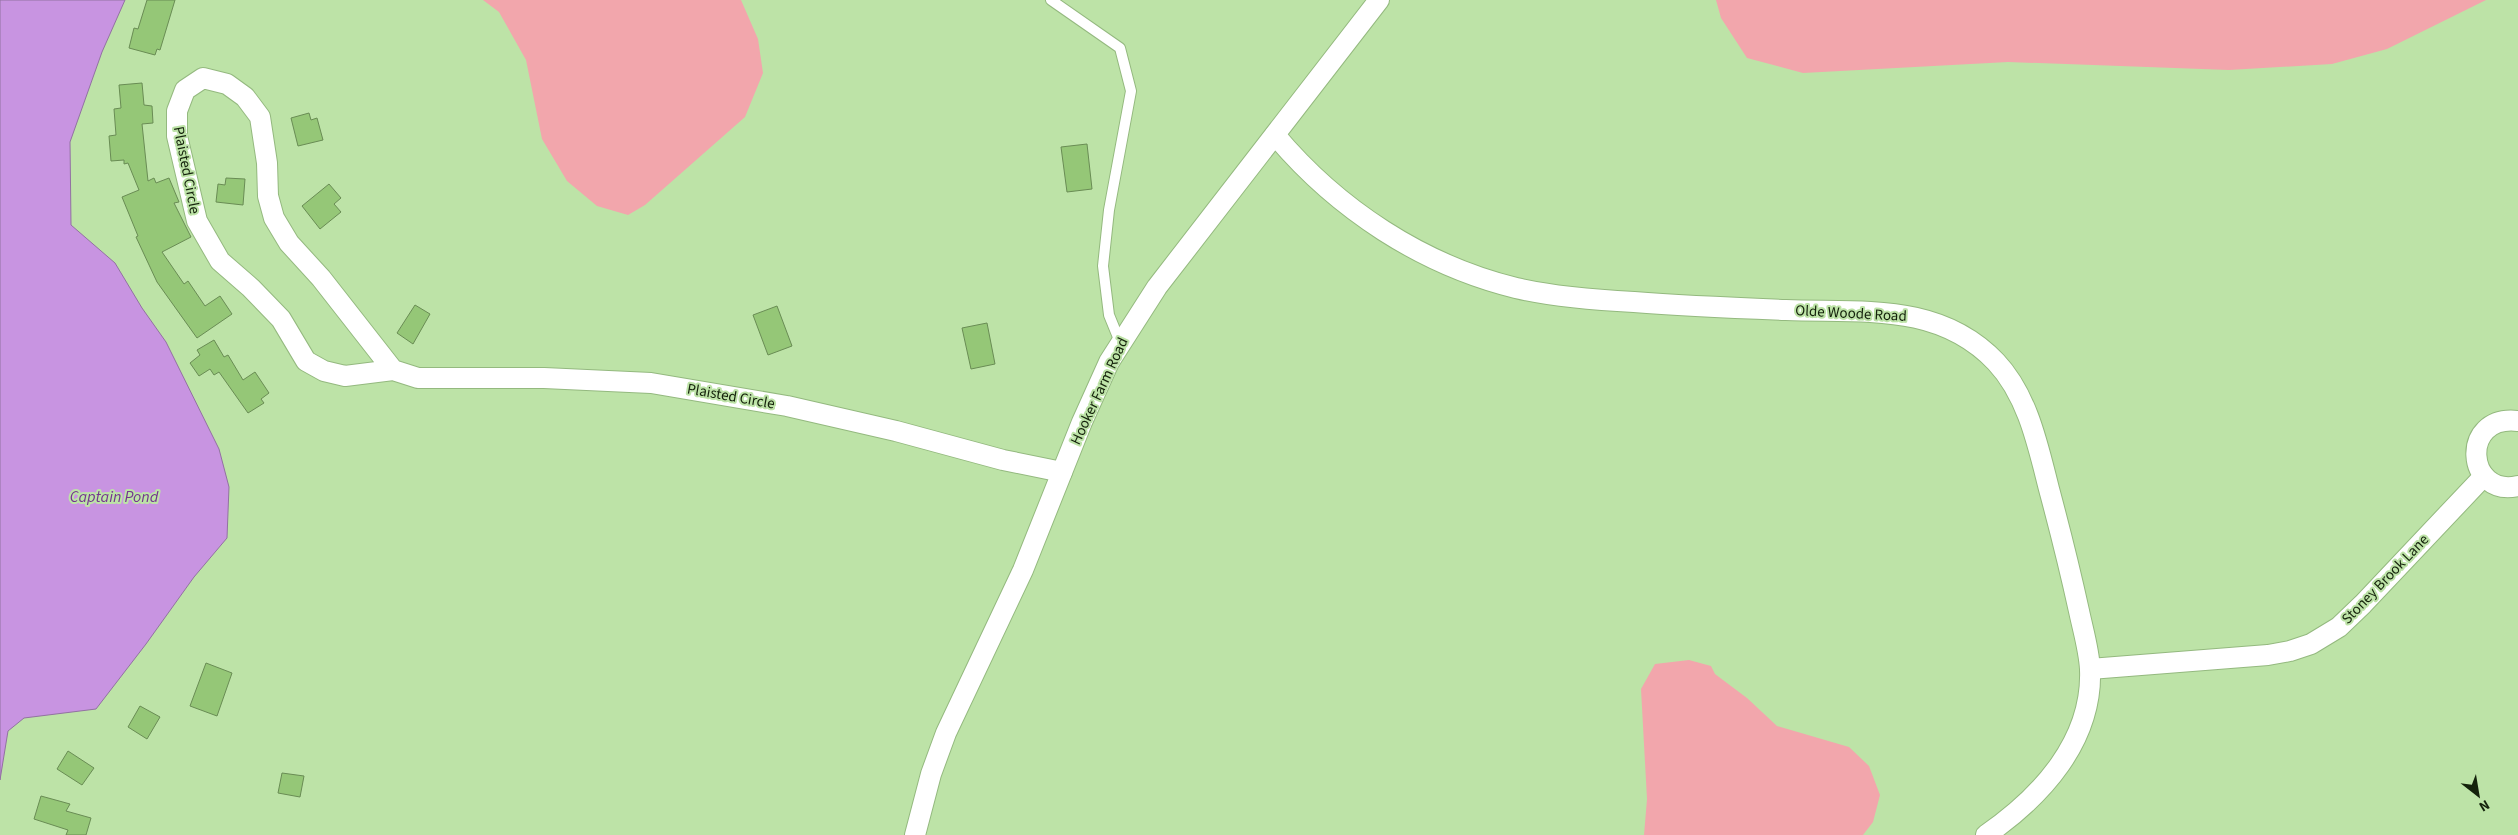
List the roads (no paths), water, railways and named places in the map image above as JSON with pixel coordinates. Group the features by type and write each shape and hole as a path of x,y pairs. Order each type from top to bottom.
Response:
{"street":[{"name":"Hooker Farm Road","path":"915,835 931,774 946,733 1023,570 1082,422 1120,342 1157,287 1379,0"},
{"name":"Plaisted Circle","path":"393,370 321,278 289,243 274,218 268,196 267,162 260,117 245,97 227,84 203,78 184,90 177,111 177,136 196,221 220,261 281,318 306,361 324,371 344,376 393,370 418,378 544,378 651,383 787,406 896,431 1003,460 1062,472"},
{"name":"Olde Woode Road","path":"1275,135 1293,157 1358,215 1435,259 1476,277 1519,289 1607,301 1696,307 1893,313 1944,325 1964,336 1999,365 2019,396 2030,423 2066,551 2090,668 2085,716 2054,774 2024,807 1986,835"},
{"path":"2518,421 2496,422 2487,428 2480,436 2475,457 2484,476 2493,483 2504,487 2518,486"},
{"name":"Stoney Brook Lane","path":"2090,668 2268,655 2290,651 2311,644 2339,627 2363,604 2484,476"}],"lane":[{"path":"1052,0 1120,48 1131,91 1109,210 1103,266 1109,315 1120,342"}],"water":[{"name":"Captain Pond","path":"0,0 125,0 102,52 70,142 71,225 115,263 142,308 166,342 219,449 229,487 227,538 194,577 96,709 24,718 8,731 0,780"}]}
